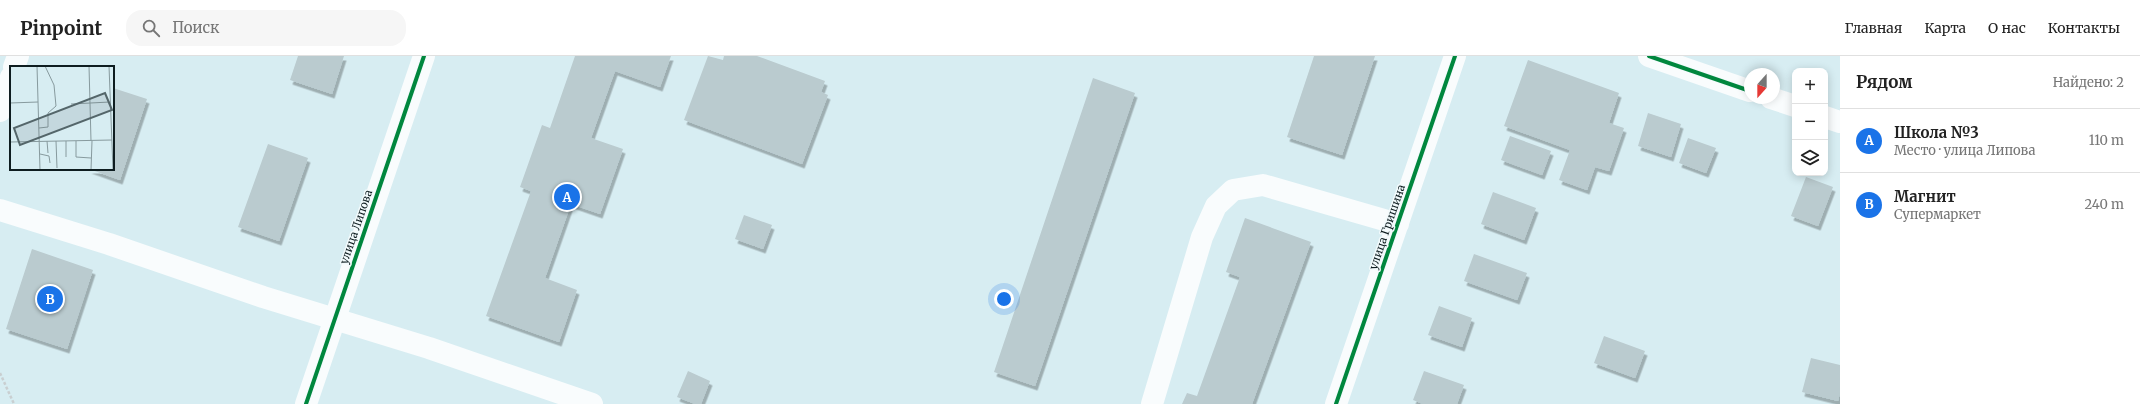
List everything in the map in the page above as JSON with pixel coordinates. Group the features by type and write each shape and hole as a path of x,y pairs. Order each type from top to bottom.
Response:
{"street":[{"path":"14,66 18,56"},
{"name":"улица Липова","path":"306,404 424,56"},
{"name":"улица Гришина","path":"1336,404 1455,56"},
{"path":"1649,56 1744,89"},
{"path":"0,111 10,80"},
{"path":"1780,101 1792,105"},
{"path":"1828,118 1840,122"},
{"path":"1152,404 1202,237 1216,206 1233,190 1263,185 1398,224"},
{"path":"0,210 109,244 263,297 429,348 592,404"}],"path":[{"path":"0,373 14,404"}],"building":[{"path":"298,56 344,56 332,94 290,80"},
{"path":"575,56 671,56 660,87 615,71 591,138 623,149 600,214 571,204 545,278 577,290 559,342 486,316 531,191 520,187 542,125 550,128"},
{"path":"708,56 723,60 724,56 757,56 825,81 821,92 828,95 802,164 684,120"},
{"path":"1314,56 1375,56 1342,155 1287,137"},
{"path":"1528,60 1619,93 1609,123 1624,128 1609,171 1595,167 1587,190 1559,180 1570,150 1504,126"},
{"path":"1093,78 1135,93 1035,386 994,372"},
{"path":"114,88 147,99 120,180 92,170 114,170"},
{"path":"1648,113 1681,124 1671,157 1638,146"},
{"path":"1510,136 1551,151 1542,175 1501,160"},
{"path":"1688,138 1716,148 1706,173 1679,163"},
{"path":"268,144 308,158 279,241 238,227"},
{"path":"1806,177 1833,187 1818,226 1791,216"},
{"path":"1493,192 1536,208 1524,240 1481,224"},
{"path":"744,215 772,225 763,249 735,239"},
{"path":"1245,218 1311,242 1252,404 1182,404 1187,393 1197,396 1240,277 1226,272"},
{"path":"32,249 93,270 67,349 6,329"},
{"path":"1474,254 1527,273 1517,300 1464,281"},
{"path":"1439,306 1472,318 1462,347 1428,335"},
{"path":"1604,336 1645,351 1635,378 1594,363"},
{"path":"1811,358 1840,365 1840,393 1838,401 1802,392"},
{"path":"688,371 710,381 701,404 695,404 677,397"},
{"path":"1424,371 1464,385 1457,404 1423,404 1413,400"}],"cycle path":[{"path":"306,404 424,56"},
{"path":"1336,404 1455,56"},
{"path":"1649,56 1744,89"}],"place":[{"name":"Школа №3","path":"567,197"},
{"name":"Магнит","path":"50,299"}]}
